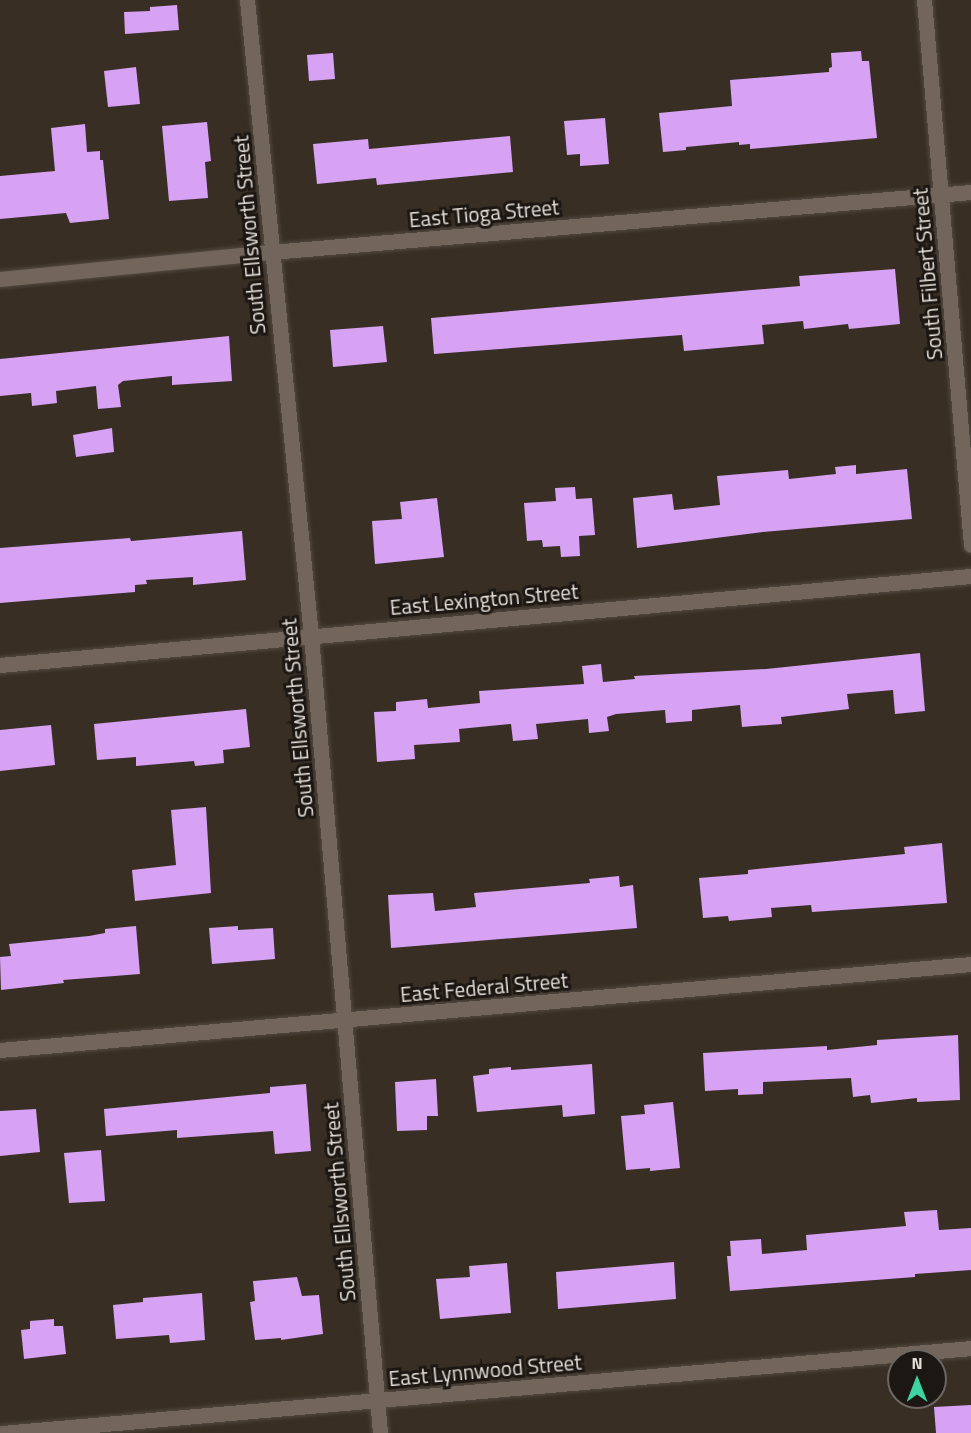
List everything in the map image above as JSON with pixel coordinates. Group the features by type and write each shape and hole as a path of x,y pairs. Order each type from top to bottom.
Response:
{"street":[{"name":"South Ellsworth Street","path":"248,0 271,252 311,636 380,1433"},
{"name":"South Filbert Street","path":"924,0 971,545"},
{"name":"East Tioga Street","path":"0,279 271,252 971,192"},
{"name":"East Lexington Street","path":"0,665 971,576"},
{"name":"East Federal Street","path":"0,1050 344,1021 971,963"},
{"name":"East Lynnwood Street","path":"2,1433 971,1348"}],"building":[{"path":"177,5 179,30 125,34 124,12 150,11 150,7"},
{"path":"861,51 862,61 869,61 877,138 750,149 750,144 739,145 739,142 686,147 686,150 663,152 659,113 732,106 730,80 829,72 829,68 832,67 831,53"},
{"path":"333,53 335,79 309,81 307,55"},
{"path":"136,67 140,104 108,107 104,71"},
{"path":"605,118 609,164 580,166 580,154 567,155 564,121"},
{"path":"207,122 211,161 205,162 208,198 169,201 162,126"},
{"path":"85,124 87,152 100,151 100,160 103,160 109,219 70,223 66,213 0,219 0,176 55,171 51,128"},
{"path":"510,136 513,172 377,185 376,178 317,184 313,144 368,139 369,149"},
{"path":"895,269 900,324 849,329 848,324 804,329 803,321 762,325 764,344 684,351 682,335 434,354 431,318 800,286 799,276"},
{"path":"383,326 387,362 333,367 330,330"},
{"path":"229,336 232,381 172,385 172,376 123,381 118,385 121,407 98,409 96,386 56,391 57,403 32,406 31,393 0,396 0,359"},
{"path":"112,428 114,452 76,457 73,435"},
{"path":"856,465 856,474 907,469 912,519 763,532 637,548 633,498 672,494 674,510 720,505 717,476 788,470 789,479 836,474 835,467"},
{"path":"575,487 576,499 592,498 595,535 579,536 580,556 561,557 560,546 543,547 542,540 527,541 524,503 556,501 555,488"},
{"path":"437,498 444,557 375,564 372,521 402,519 400,502"},
{"path":"242,531 246,580 193,585 193,577 146,580 147,584 135,585 135,592 0,603 0,548 130,538 131,541"},
{"path":"920,653 925,711 895,714 893,690 847,694 849,709 781,717 782,724 742,727 740,705 692,710 692,721 666,723 665,710 616,714 607,717 609,731 589,733 588,719 536,724 538,739 513,741 511,724 459,729 460,742 414,745 415,759 377,762 374,712 396,711 396,702 427,699 428,708 480,703 479,691 584,684 582,666 601,664 603,682 635,679 634,676 766,669"},
{"path":"246,709 250,747 223,750 224,763 195,766 194,761 136,766 136,757 97,760 94,724"},
{"path":"51,725 55,765 0,771 0,730"},
{"path":"206,807 211,893 135,901 132,870 176,865 171,810"},
{"path":"942,843 947,903 812,912 811,905 771,908 772,917 729,921 728,916 703,918 699,878 748,874 748,870 905,854 904,847"},
{"path":"619,876 620,887 633,885 637,928 391,948 388,895 433,893 435,911 476,907 474,893 590,883 589,879"},
{"path":"136,926 140,974 63,980 64,983 1,990 0,957 11,956 9,944 89,936 105,933 105,929"},
{"path":"238,926 238,930 273,928 275,959 212,964 209,928"},
{"path":"958,1035 960,1100 917,1102 917,1098 871,1103 870,1095 853,1097 851,1078 763,1082 763,1094 738,1095 738,1089 705,1091 703,1053 827,1046 827,1050 877,1045 877,1040"},
{"path":"592,1064 595,1114 563,1117 562,1105 477,1112 473,1076 489,1074 489,1069 511,1067 511,1070"},
{"path":"436,1079 438,1116 427,1116 427,1130 397,1131 395,1082"},
{"path":"306,1084 311,1151 275,1154 273,1131 177,1138 177,1130 106,1136 104,1109 270,1093 270,1087"},
{"path":"673,1102 680,1168 650,1171 650,1168 626,1170 621,1116 645,1114 644,1105"},
{"path":"36,1109 40,1152 0,1156 0,1111"},
{"path":"101,1150 105,1201 69,1203 64,1153"},
{"path":"937,1210 939,1230 971,1228 971,1270 915,1274 915,1277 730,1291 727,1256 731,1256 730,1241 761,1239 762,1254 807,1250 806,1235 906,1226 904,1212"},
{"path":"674,1262 676,1299 558,1309 556,1272"},
{"path":"507,1263 511,1313 440,1319 436,1279 470,1277 469,1266"},
{"path":"297,1277 302,1296 319,1295 323,1334 281,1340 281,1338 255,1340 250,1302 255,1301 253,1281"},
{"path":"202,1293 205,1340 170,1343 169,1335 116,1339 113,1305 143,1302 143,1298"},
{"path":"54,1319 54,1326 63,1326 66,1354 24,1359 21,1330 30,1329 30,1321"},
{"path":"971,1405 971,1433 936,1433 934,1409 947,1409 947,1406"}]}
